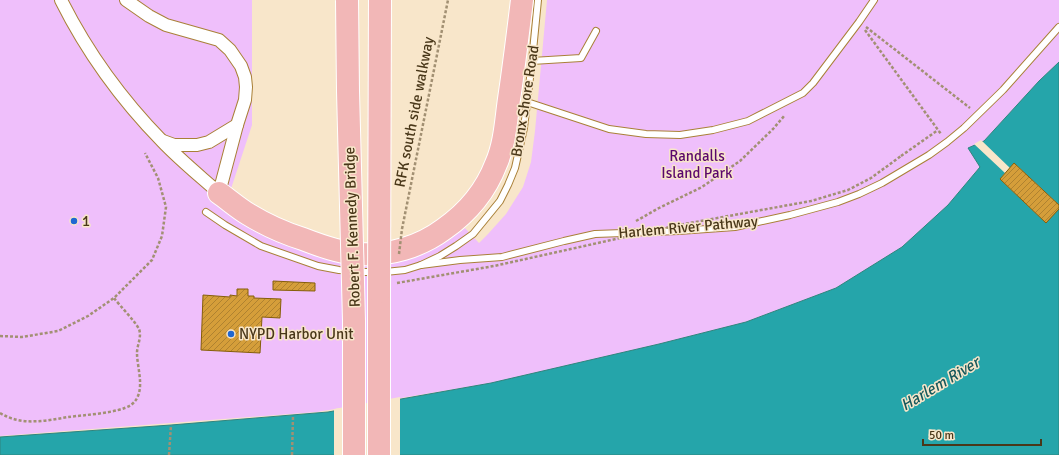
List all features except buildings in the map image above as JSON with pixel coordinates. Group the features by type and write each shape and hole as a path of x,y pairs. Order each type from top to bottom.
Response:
{"highway":[{"name":"Robert F. Kennedy Bridge","path":"346,0 354,321 354,455"},
{"name":"Robert F. Kennedy Bridge","path":"379,455 380,0"},
{"path":"219,193 248,214 270,226 308,241 340,251 358,254 395,252 422,242 439,233 457,219 473,203 490,178 497,162 507,118 522,0"}],"street":[{"path":"62,0 103,70 119,92 162,141 219,193 245,100 245,77 241,66 230,50 219,40 166,25 149,16 126,0"},
{"path":"162,141 174,145 198,145 209,142 237,125"}],"lane":[{"name":"Bronx Shore Road","path":"206,212 261,246 318,266 339,270 385,272 405,270 421,265 456,246 473,234 500,201 515,168 524,128 538,0"},
{"path":"527,102 609,128 646,134 680,135 713,130 748,121 804,93 859,22 874,0"},
{"name":"Harlem River Pathway","path":"421,265 502,257 564,240 595,234 735,227 804,212 838,202 882,183 947,142 978,115 1003,90 1059,27"},
{"path":"532,62 581,58 596,32"}],"path":[{"name":"RFK south side walkway","path":"402,229 448,0"},
{"path":"859,22 978,115"},
{"path":"859,22 947,142"},
{"path":"612,234 659,208 702,187 740,161 773,130 804,93"},
{"path":"396,283 494,266 679,225 811,201 848,190 871,178 938,130"},
{"path":"0,336 22,338 58,331 88,316 114,298 152,260 162,236 166,206 158,178 145,153"},
{"path":"0,413 4,416 19,421 40,421 116,410 131,404 139,395 140,383 136,350 140,339 139,329 114,298"},
{"path":"292,455 293,416"},
{"path":"169,455 171,425"}],"green space":[{"name":"Randalls Island Park","path":"0,0 252,0 252,125 225,207 279,242 432,249 448,241 465,228 479,243 506,214 523,187 531,162 547,0 1059,0 1059,62 1039,81 984,141 969,148 980,167 948,205 902,247 836,288 746,322 491,383 317,412 0,436"}],"water":[{"name":"Harlem River","path":"1059,62 1059,455 0,455 0,437 328,412 491,383 746,322 836,288 902,247 948,205 980,167 968,148 984,141 1039,81"}],"pier":[{"path":"981,140 1010,168 1014,163 1059,205 1046,223 1000,179 1005,173 974,144"},
{"path":"400,397 400,455 334,455 334,409"}],"place":[{"name":"1","path":"74,221"},
{"name":"NYPD Harbor Unit","path":"231,334"}]}
